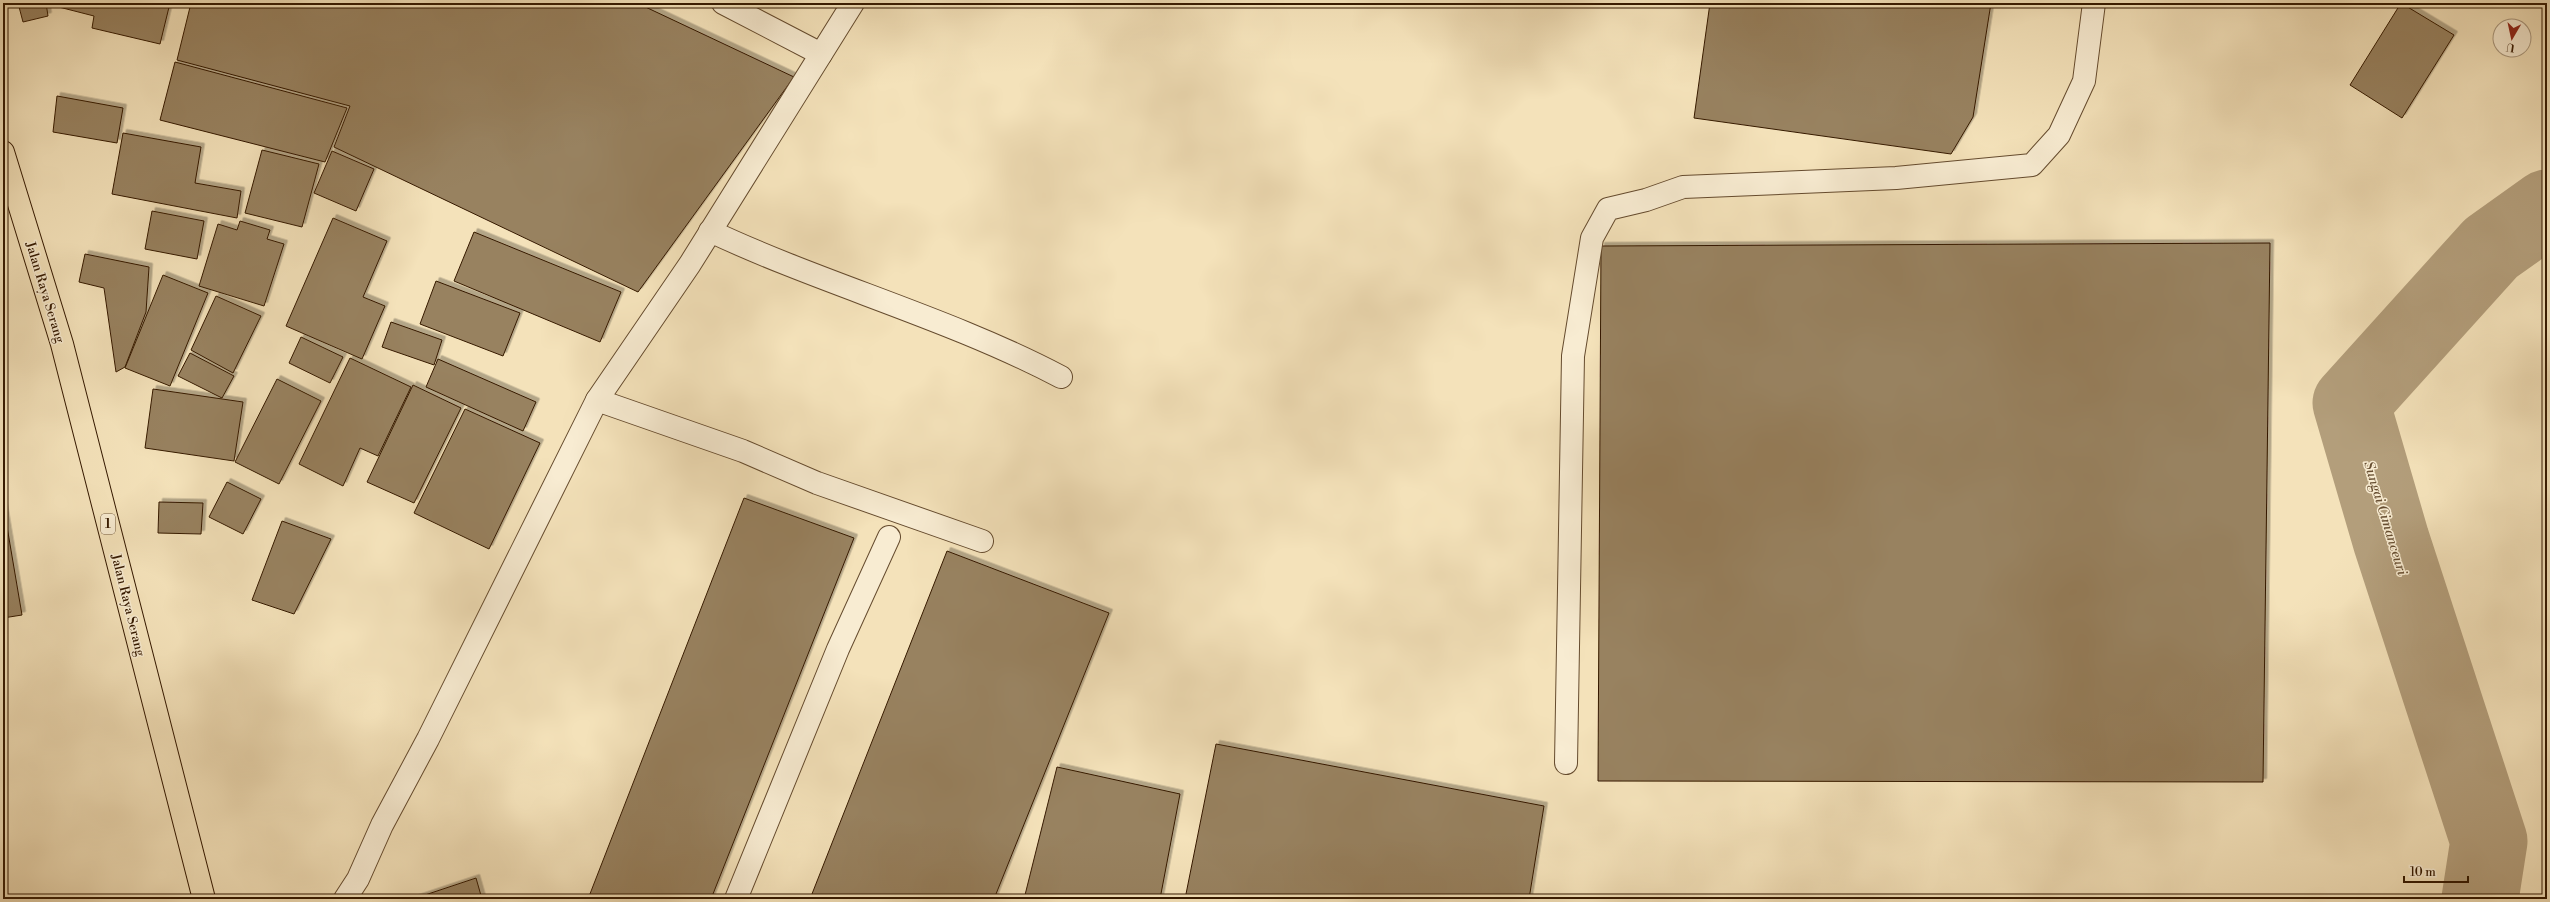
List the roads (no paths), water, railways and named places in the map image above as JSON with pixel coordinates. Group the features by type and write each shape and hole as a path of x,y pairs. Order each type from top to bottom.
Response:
{"highway":[{"name":"Jalan Raya Serang","path":"3,152 62,344 204,899"}],"street":[{"path":"723,3 821,54"},
{"path":"345,899 358,879 382,825 428,739 598,400 710,231 853,3"},
{"path":"1566,763 1573,356 1592,238 1608,208 1646,200 1684,187 1896,178 2032,165 2059,135 2084,81 2094,3"},
{"path":"710,231 824,280 1014,352 1061,377"},
{"path":"598,400 743,451 817,483 982,541"},
{"path":"736,899 838,649 889,538"}],"waterway":[{"name":"Sungai Cimanceuri","path":"2480,899 2489,841 2391,540 2351,403 2491,248 2547,208"}]}
